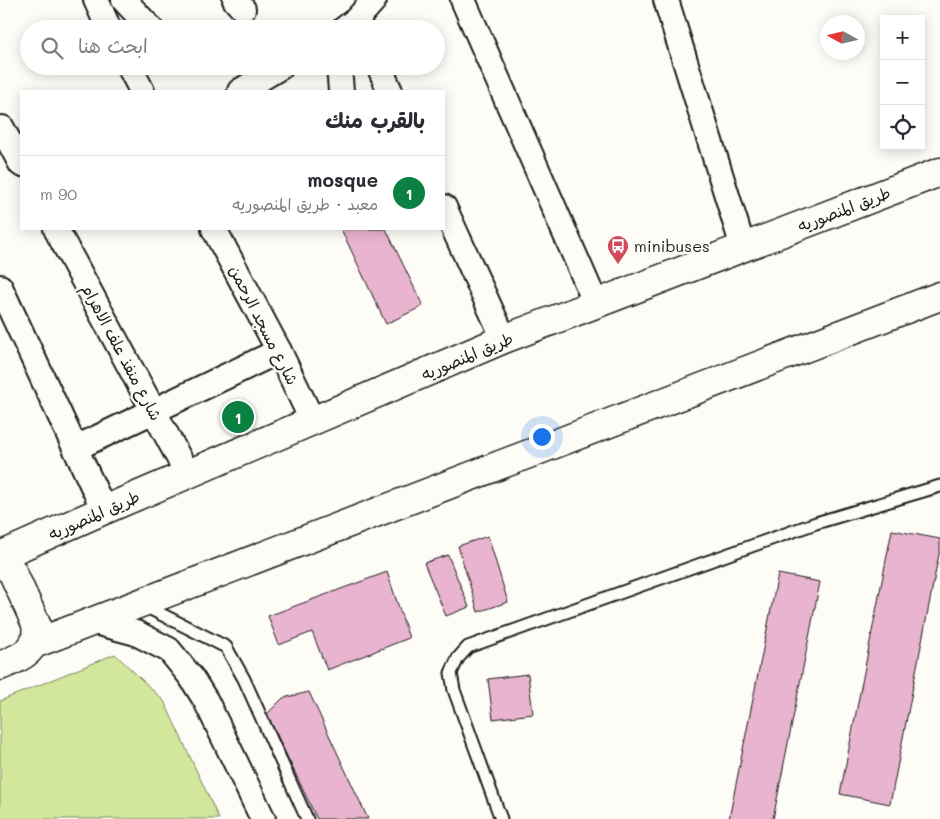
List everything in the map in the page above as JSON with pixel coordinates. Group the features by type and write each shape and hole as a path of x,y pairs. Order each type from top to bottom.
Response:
{"main road":[{"name":"طريق المنصوريه","path":"0,556 504,339 940,172"},
{"path":"34,644 940,296"},
{"path":"0,563 12,571 36,624 37,631 34,644 24,656 0,666"}],"street":[{"path":"96,0 105,20"},
{"path":"124,0 143,20"},
{"path":"359,20 374,0"},
{"path":"463,0 596,304"},
{"path":"666,0 743,247"},
{"path":"134,75 141,90"},
{"path":"242,90 267,75"},
{"path":"340,75 341,90"},
{"path":"383,75 390,90"},
{"path":"2,128 20,162"},
{"path":"445,209 504,339"},
{"name":"شارع منفذ علف الاهرام","path":"57,230 188,475"},
{"name":"شارع مسجد الرحمن","path":"215,230 279,351 313,422"},
{"path":"0,287 104,510"},
{"path":"76,448 155,412 279,351"},
{"path":"91,622 136,633 169,650 191,677 206,701 263,819"}],"lane":[{"path":"501,819 454,690 451,673 458,658 468,647 816,523 940,486"},
{"path":"139,603 226,647 244,679 307,819"}],"green space":[{"path":"115,654 164,701 219,819 0,819 0,701"}],"building":[{"path":"341,230 386,230 423,306 386,324"},
{"path":"892,530 940,539 940,549 890,804 840,794"},
{"path":"488,536 508,602 478,612 458,546"},
{"path":"448,555 469,607 446,616 424,563"},
{"path":"387,572 409,638 327,670 312,632 279,645 268,616"},
{"path":"778,574 820,582 773,819 729,819"},
{"path":"528,674 533,714 493,719 488,679"},
{"path":"309,692 368,819 317,819 267,714 283,698"}],"place":[{"name":"minibuses","path":"618,265"},
{"name":"mosque","path":"238,417"}]}
